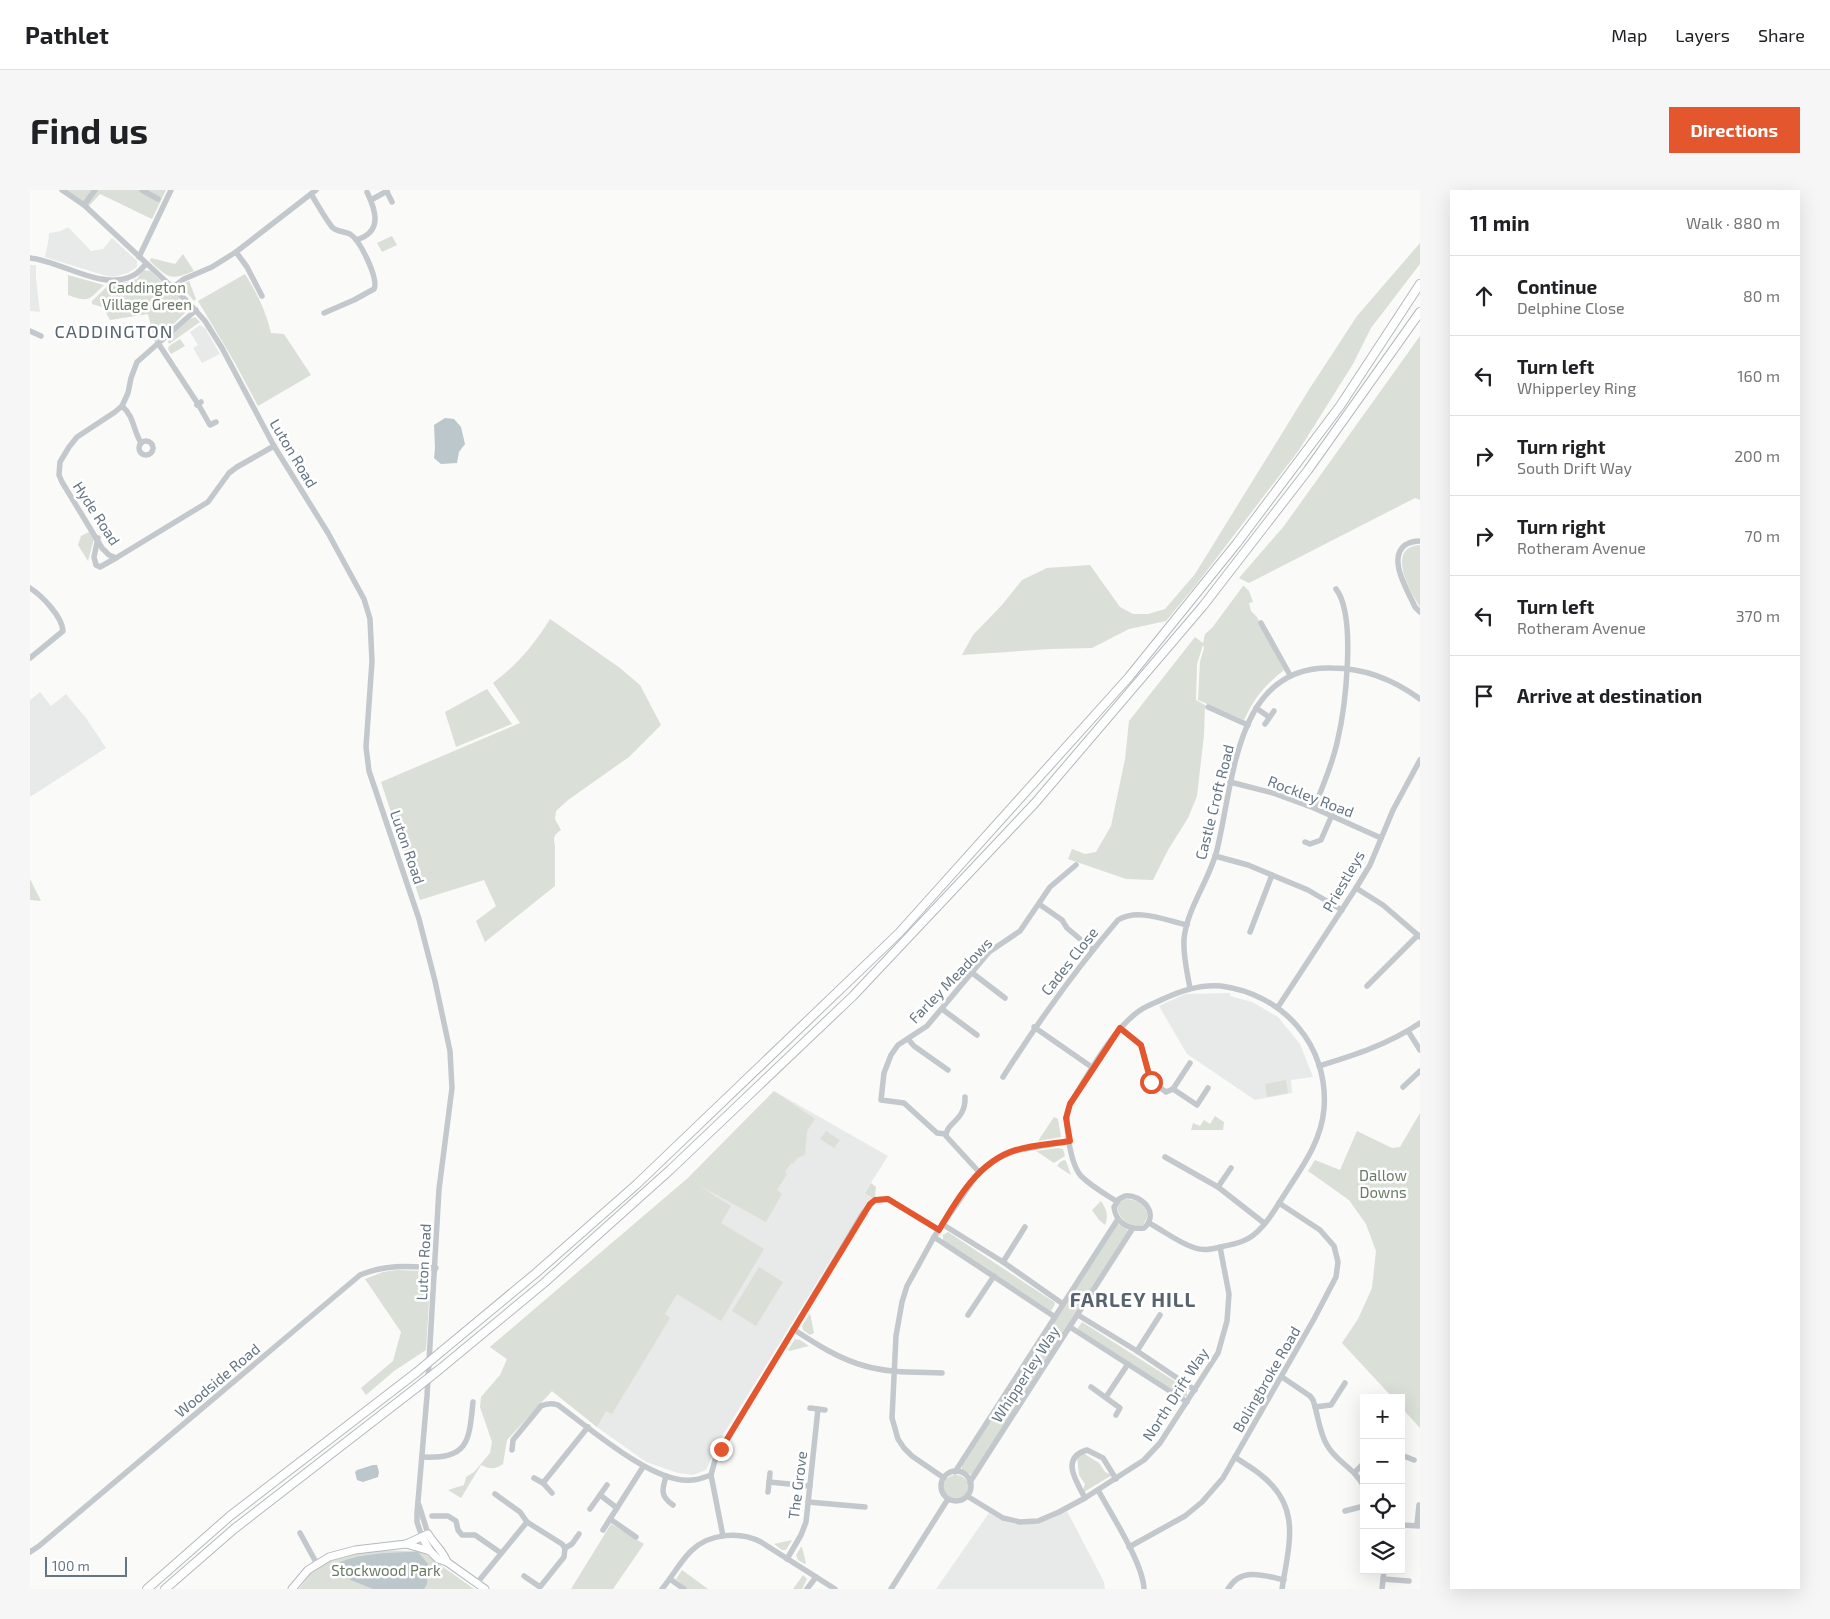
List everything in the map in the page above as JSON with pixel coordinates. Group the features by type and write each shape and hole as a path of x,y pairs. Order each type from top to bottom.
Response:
{"highway":[{"path":"146,1589 238,1510 417,1372 536,1273 637,1184 899,933 1129,677 1237,543 1340,406 1420,284"},
{"path":"165,1589 234,1528 416,1388 544,1283 676,1164 853,996 1035,803 1203,606 1308,470 1420,312"}],"main road":[{"path":"292,1589 303,1575 317,1564 329,1558 355,1550 406,1544 425,1536"},
{"path":"425,1536 430,1551 438,1559 448,1562 485,1589"},
{"path":"425,1536 433,1542 448,1562"},
{"path":"406,1544 430,1551"}],"street":[{"name":"Luton Road","path":"62,190 84,206 140,257 196,310 205,321 222,348 274,446 328,533 364,599 370,619 372,661 366,747 369,771 419,919 436,981 450,1051 452,1088 439,1188 436,1268 418,1503 425,1536"},
{"path":"84,206 95,190"},
{"path":"142,190 158,199"},
{"path":"140,257 171,190"},
{"path":"371,200 387,191 392,202"},
{"path":"172,288 184,279 218,264 236,252 313,192 333,227 338,231 349,233 356,240 373,274 375,287 354,300 324,313"},
{"path":"356,240 371,231 375,223 375,209 367,192"},
{"path":"236,252 247,267 262,296"},
{"path":"30,258 50,262 109,281 130,277 146,264"},
{"path":"141,443 136,435 132,417 122,406 137,362 196,310"},
{"path":"33,323 30,330 41,336"},
{"path":"158,343 198,404 208,426 216,422"},
{"name":"Hyde Road","path":"122,406 77,437 69,446 59,466 62,482 98,538 102,548 109,556 116,558 208,502 229,474 237,467 274,446"},
{"path":"98,538 94,557 96,565 100,567 116,558"},
{"path":"1420,541 1409,543 1402,548 1398,556 1397,565 1415,607 1420,612"},
{"path":"30,588 41,596 66,632 30,658"},
{"path":"1314,808 1330,770 1342,713 1349,637 1341,596 1336,589"},
{"path":"1261,623 1290,675"},
{"name":"Castle Croft Road","path":"1190,988 1184,940 1187,925 1215,856 1238,749 1256,708 1266,692 1290,675 1315,667 1346,668 1375,675 1420,698"},
{"path":"1208,707 1248,725"},
{"path":"1256,708 1269,717"},
{"path":"1265,724 1274,711"},
{"name":"Priestleys","path":"1278,1007 1370,865 1393,810 1420,761"},
{"name":"Rockley Road","path":"1230,782 1273,793 1314,808 1381,838"},
{"path":"1305,842 1310,844 1321,840 1332,815"},
{"path":"1215,856 1248,865 1308,890 1342,910"},
{"name":"Farley Meadows","path":"946,1134 937,1134 904,1103 881,1100 884,1073 891,1055 898,1044 927,1026 989,952 1020,930 1050,887 1076,865"},
{"path":"1250,932 1272,875"},
{"path":"1356,888 1383,905 1419,936 1367,986"},
{"path":"1039,904 1062,920 1067,928 1093,950"},
{"name":"Cades Close","path":"1003,1077 1034,1027 1118,920 1127,915 1138,914 1187,925"},
{"path":"971,972 1005,998"},
{"path":"1116,1201 1081,1175 1075,1165 1066,1118 1068,1109 1120,1028 1140,1010 1190,988 1220,986 1252,993 1278,1007 1295,1022 1309,1042 1319,1066 1324,1101 1323,1119 1319,1136 1312,1151 1264,1223 1253,1236 1243,1241 1206,1250 1196,1248 1149,1223"},
{"path":"942,1009 977,1035"},
{"path":"1319,1066 1386,1043 1420,1023"},
{"path":"1034,1027 1093,1068"},
{"path":"1120,1028 1141,1045 1151,1082 1166,1092 1173,1089 1190,1063"},
{"path":"1408,1031 1420,1050"},
{"path":"908,1039 914,1046 948,1070"},
{"path":"1403,1087 1420,1071"},
{"path":"1173,1089 1197,1105 1208,1088"},
{"path":"965,1097 964,1110 946,1131 946,1134 947,1138 979,1172"},
{"path":"944,1478 912,1456 898,1439 894,1427 891,1409 897,1327 902,1302 914,1271 934,1237 979,1172 996,1159 1014,1151 1070,1141"},
{"path":"1165,1157 1218,1187 1264,1223"},
{"path":"1218,1187 1231,1168"},
{"path":"1129,1196 1140,1199 1151,1215 1149,1223 1144,1228 1133,1228 1118,1219 1114,1207 1116,1201 1122,1197 1129,1196"},
{"path":"723,1536 711,1475 715,1460 863,1212 875,1200 888,1199 941,1227 1003,1262 1063,1304"},
{"name":"Bolingbroke Road","path":"1129,1548 1169,1526 1196,1507 1223,1478 1282,1377 1336,1277 1338,1262 1334,1246 1320,1230 1279,1203"},
{"name":"Whipperley Way","path":"955,1472 1118,1219"},
{"path":"1003,1262 1026,1227"},
{"name":"Whipperley Way","path":"970,1482 1133,1228"},
{"path":"934,1237 1055,1317"},
{"name":"North Drift Way","path":"967,1496 1003,1518 1020,1522 1038,1521 1085,1498 1144,1460 1160,1443 1218,1353 1227,1321 1229,1294 1220,1247"},
{"name":"Woodside Road","path":"30,1552 47,1540 360,1275 376,1268 394,1266 436,1268"},
{"path":"968,1315 994,1276"},
{"path":"1078,1315 1137,1351 1195,1390"},
{"path":"1137,1351 1160,1315"},
{"path":"1070,1327 1187,1402"},
{"path":"793,1329 839,1356 866,1366 942,1374"},
{"path":"1106,1398 1128,1364"},
{"path":"1282,1377 1310,1396 1327,1445 1336,1457 1355,1472 1362,1484"},
{"path":"1315,1407 1331,1405 1345,1383"},
{"path":"1091,1387 1120,1408 1116,1415"},
{"path":"422,1457 446,1456 455,1453 461,1447 468,1434 473,1402"},
{"path":"512,1450 513,1440 541,1406 545,1404 558,1405 643,1467 666,1476 692,1480 711,1475"},
{"path":"810,1408 825,1410"},
{"name":"The Grove","path":"788,1559 804,1528 818,1409"},
{"path":"542,1483 588,1427"},
{"path":"1085,1498 1073,1475 1072,1460 1074,1456 1087,1450 1103,1458 1116,1479"},
{"path":"1405,1457 1414,1460"},
{"path":"1235,1458 1261,1475 1285,1503 1291,1526 1282,1589"},
{"path":"603,1530 643,1467"},
{"path":"1355,1472 1360,1467"},
{"path":"955,1472 964,1474 970,1482 971,1489 967,1496 956,1501 944,1496 941,1487 944,1478 955,1472"},
{"path":"768,1492 770,1473"},
{"path":"666,1476 663,1488 664,1494 666,1500 673,1505"},
{"path":"534,1478 552,1493"},
{"path":"769,1482 810,1486"},
{"path":"590,1509 607,1485"},
{"path":"1098,1490 1142,1575 1144,1589"},
{"path":"495,1494 520,1512 527,1522 548,1534 565,1548"},
{"path":"600,1495 617,1508"},
{"path":"891,1589 948,1499"},
{"path":"808,1502 865,1507"},
{"path":"1405,1525 1419,1525 1419,1506"},
{"path":"1344,1511 1360,1507"},
{"path":"432,1516 450,1517 457,1522 460,1533 465,1536 475,1534 501,1552"},
{"path":"610,1520 636,1537"},
{"path":"477,1583 527,1522"},
{"path":"300,1534 317,1564"},
{"path":"565,1548 572,1544 579,1534"},
{"path":"662,1589 692,1550 701,1544 723,1536 738,1535 754,1538 835,1589"},
{"path":"524,1576 541,1588 564,1557 565,1548"},
{"path":"1228,1589 1237,1578 1247,1574 1284,1580"},
{"path":"1382,1589 1384,1574"},
{"path":"807,1589 816,1577"},
{"path":"670,1579 684,1589"},
{"path":"1384,1579 1410,1581"}],"shaded area":[{"path":"68,227 91,251 103,249 112,238 137,261 137,267 128,273 113,277 45,257 49,233 61,231"},
{"path":"30,265 36,265 40,312 30,311"},
{"path":"200,325 205,328 220,354 202,363 193,348 198,345 190,332"},
{"path":"445,418 454,419 461,427 465,444 459,452 457,463 441,464 434,458 434,425"},
{"path":"40,692 51,706 66,694 86,718 106,748 30,797 30,700"},
{"path":"1230,993 1230,996 1252,1002 1278,1017 1300,1044 1313,1077 1291,1080 1292,1093 1255,1100 1187,1054 1159,1006 1185,994"},
{"path":"774,1091 888,1156 865,1192 874,1198 863,1209 830,1261 720,1440 706,1470 693,1475 678,1473 646,1462 490,1347 688,1178"},
{"path":"377,1465 378,1477 363,1482 357,1480 355,1472 357,1470"},
{"path":"1067,1511 1104,1582 1105,1589 936,1589 989,1513 1003,1521 1015,1524 1034,1524"},
{"path":"418,1552 428,1564 427,1584 424,1589 373,1589 336,1574 330,1569 337,1564 359,1557 385,1553"}],"green space":[{"path":"62,190 166,190 152,219 100,194 88,207"},
{"path":"392,236 397,245 382,252 377,243"},
{"path":"1420,243 1420,264 1371,328 1353,364 1299,450 1166,621 1129,629 1092,648 962,655 973,635 1002,605 1022,580 1047,568 1090,565 1120,607 1133,614 1148,614 1165,609 1195,574 1310,388 1357,316"},
{"path":"183,254 194,271 180,276 174,277 166,274 150,261 151,258 175,264"},
{"name":"Caddington Village Green","path":"143,270 150,271 186,304 188,310 155,342 148,314 110,320 105,308 92,304 92,301 112,282 120,280 123,283 137,279"},
{"path":"245,274 261,302 271,333 284,334 311,375 258,406 198,301"},
{"path":"68,275 104,285 88,299 81,299 68,295"},
{"path":"189,281 196,299 194,301 184,289 185,283"},
{"path":"195,317 200,322 169,344 167,339 190,319"},
{"path":"1420,336 1420,500 1415,498 1249,583 1239,578 1284,526"},
{"path":"180,339 185,346 171,354 168,349 169,346"},
{"path":"89,532 94,539 88,561 78,545 81,536"},
{"path":"1420,545 1420,607 1406,581 1402,562 1404,553 1410,548"},
{"path":"1243,586 1249,591 1253,602 1249,603 1251,611 1257,617 1284,670 1261,692 1244,720 1198,700 1203,645 1197,664 1196,700 1205,705 1204,735 1197,796 1188,818 1168,850 1153,880 1126,879 1068,859 1072,849 1085,854 1096,852 1111,826 1125,759 1129,721 1195,637 1203,643 1205,634 1212,628"},
{"path":"550,619 620,668 640,685 661,725 629,757 568,800 556,811 555,819 561,830 554,838 555,886 485,942 476,921 496,906 484,880 420,900 381,782 520,723 493,683 524,654"},
{"path":"487,689 512,724 456,747 445,712"},
{"path":"30,879 41,901 30,900"},
{"path":"1286,1080 1288,1093 1267,1097 1265,1084"},
{"path":"774,1091 815,1119 807,1131 805,1155 797,1158 793,1164 791,1163 785,1172 787,1174 777,1190 782,1194 766,1222 697,1184 731,1206 721,1223 764,1249 721,1321 677,1294 665,1314 670,1318 612,1414 606,1411 597,1427 552,1391 507,1440 503,1464 492,1468 481,1465 461,1498 448,1490 464,1485 466,1477 474,1472 490,1453 492,1442 480,1407 481,1397 500,1375 507,1359 490,1347 688,1178"},
{"name":"Dallow Downs","path":"1420,1113 1420,1428 1405,1411 1405,1394 1389,1394 1342,1343 1358,1319 1372,1288 1376,1251 1366,1224 1349,1200 1308,1171 1315,1160 1340,1170 1357,1131 1392,1148 1400,1147"},
{"path":"1215,1116 1224,1122 1223,1130 1191,1130 1193,1123 1200,1126 1204,1120 1210,1124"},
{"path":"1054,1117 1058,1119 1061,1137 1038,1141"},
{"path":"826,1131 840,1140 834,1148 820,1139"},
{"path":"1063,1149 1065,1156 1054,1163 1036,1151"},
{"path":"1064,1160 1066,1161 1071,1175 1057,1166"},
{"path":"871,1183 876,1187 875,1197 873,1198 865,1193"},
{"path":"1125,1199 1137,1201 1143,1205 1148,1216 1143,1225 1129,1224 1120,1216 1117,1207"},
{"path":"1101,1201 1107,1218 1105,1225 1092,1210"},
{"path":"1117,1223 1129,1231 972,1475 962,1470 962,1466"},
{"path":"948,1232 1054,1302 1055,1304 1051,1311 943,1241 943,1235"},
{"path":"759,1267 783,1282 756,1326 732,1311"},
{"path":"397,1270 423,1271 426,1274 430,1286 426,1350 394,1371 366,1395 361,1388 393,1361 401,1332 365,1279 383,1272"},
{"path":"810,1313 814,1333 810,1335 803,1330 802,1326"},
{"path":"1082,1322 1187,1389 1187,1396 1184,1397 1079,1330 1078,1328"},
{"path":"795,1339 800,1340 809,1346 789,1351"},
{"path":"1083,1453 1099,1463 1105,1472 1112,1475 1084,1492 1085,1484 1079,1475 1077,1456"},
{"path":"956,1475 965,1479 969,1488 965,1497 956,1501 947,1497 943,1488 947,1479"},
{"path":"611,1524 644,1544 613,1589 571,1589"},
{"path":"792,1540 786,1550 782,1550 774,1544"},
{"path":"801,1547 805,1564 798,1560 796,1555"},
{"name":"Stockwood Park","path":"362,1550 421,1551 474,1589 299,1589 316,1566"},
{"path":"682,1570 708,1589 687,1589 676,1579"},
{"path":"803,1575 807,1579 802,1589 793,1589"}],"district":[{"name":"CADDINGTON","path":"114,331"},
{"name":"FARLEY HILL","path":"1133,1299"}],"route":[{"path":"721,1449 863,1212 870,1204 875,1200 888,1199 939,1230 973,1179 996,1159 1014,1151 1070,1141 1066,1114 1070,1104 1120,1028 1141,1045 1151,1082"}]}
